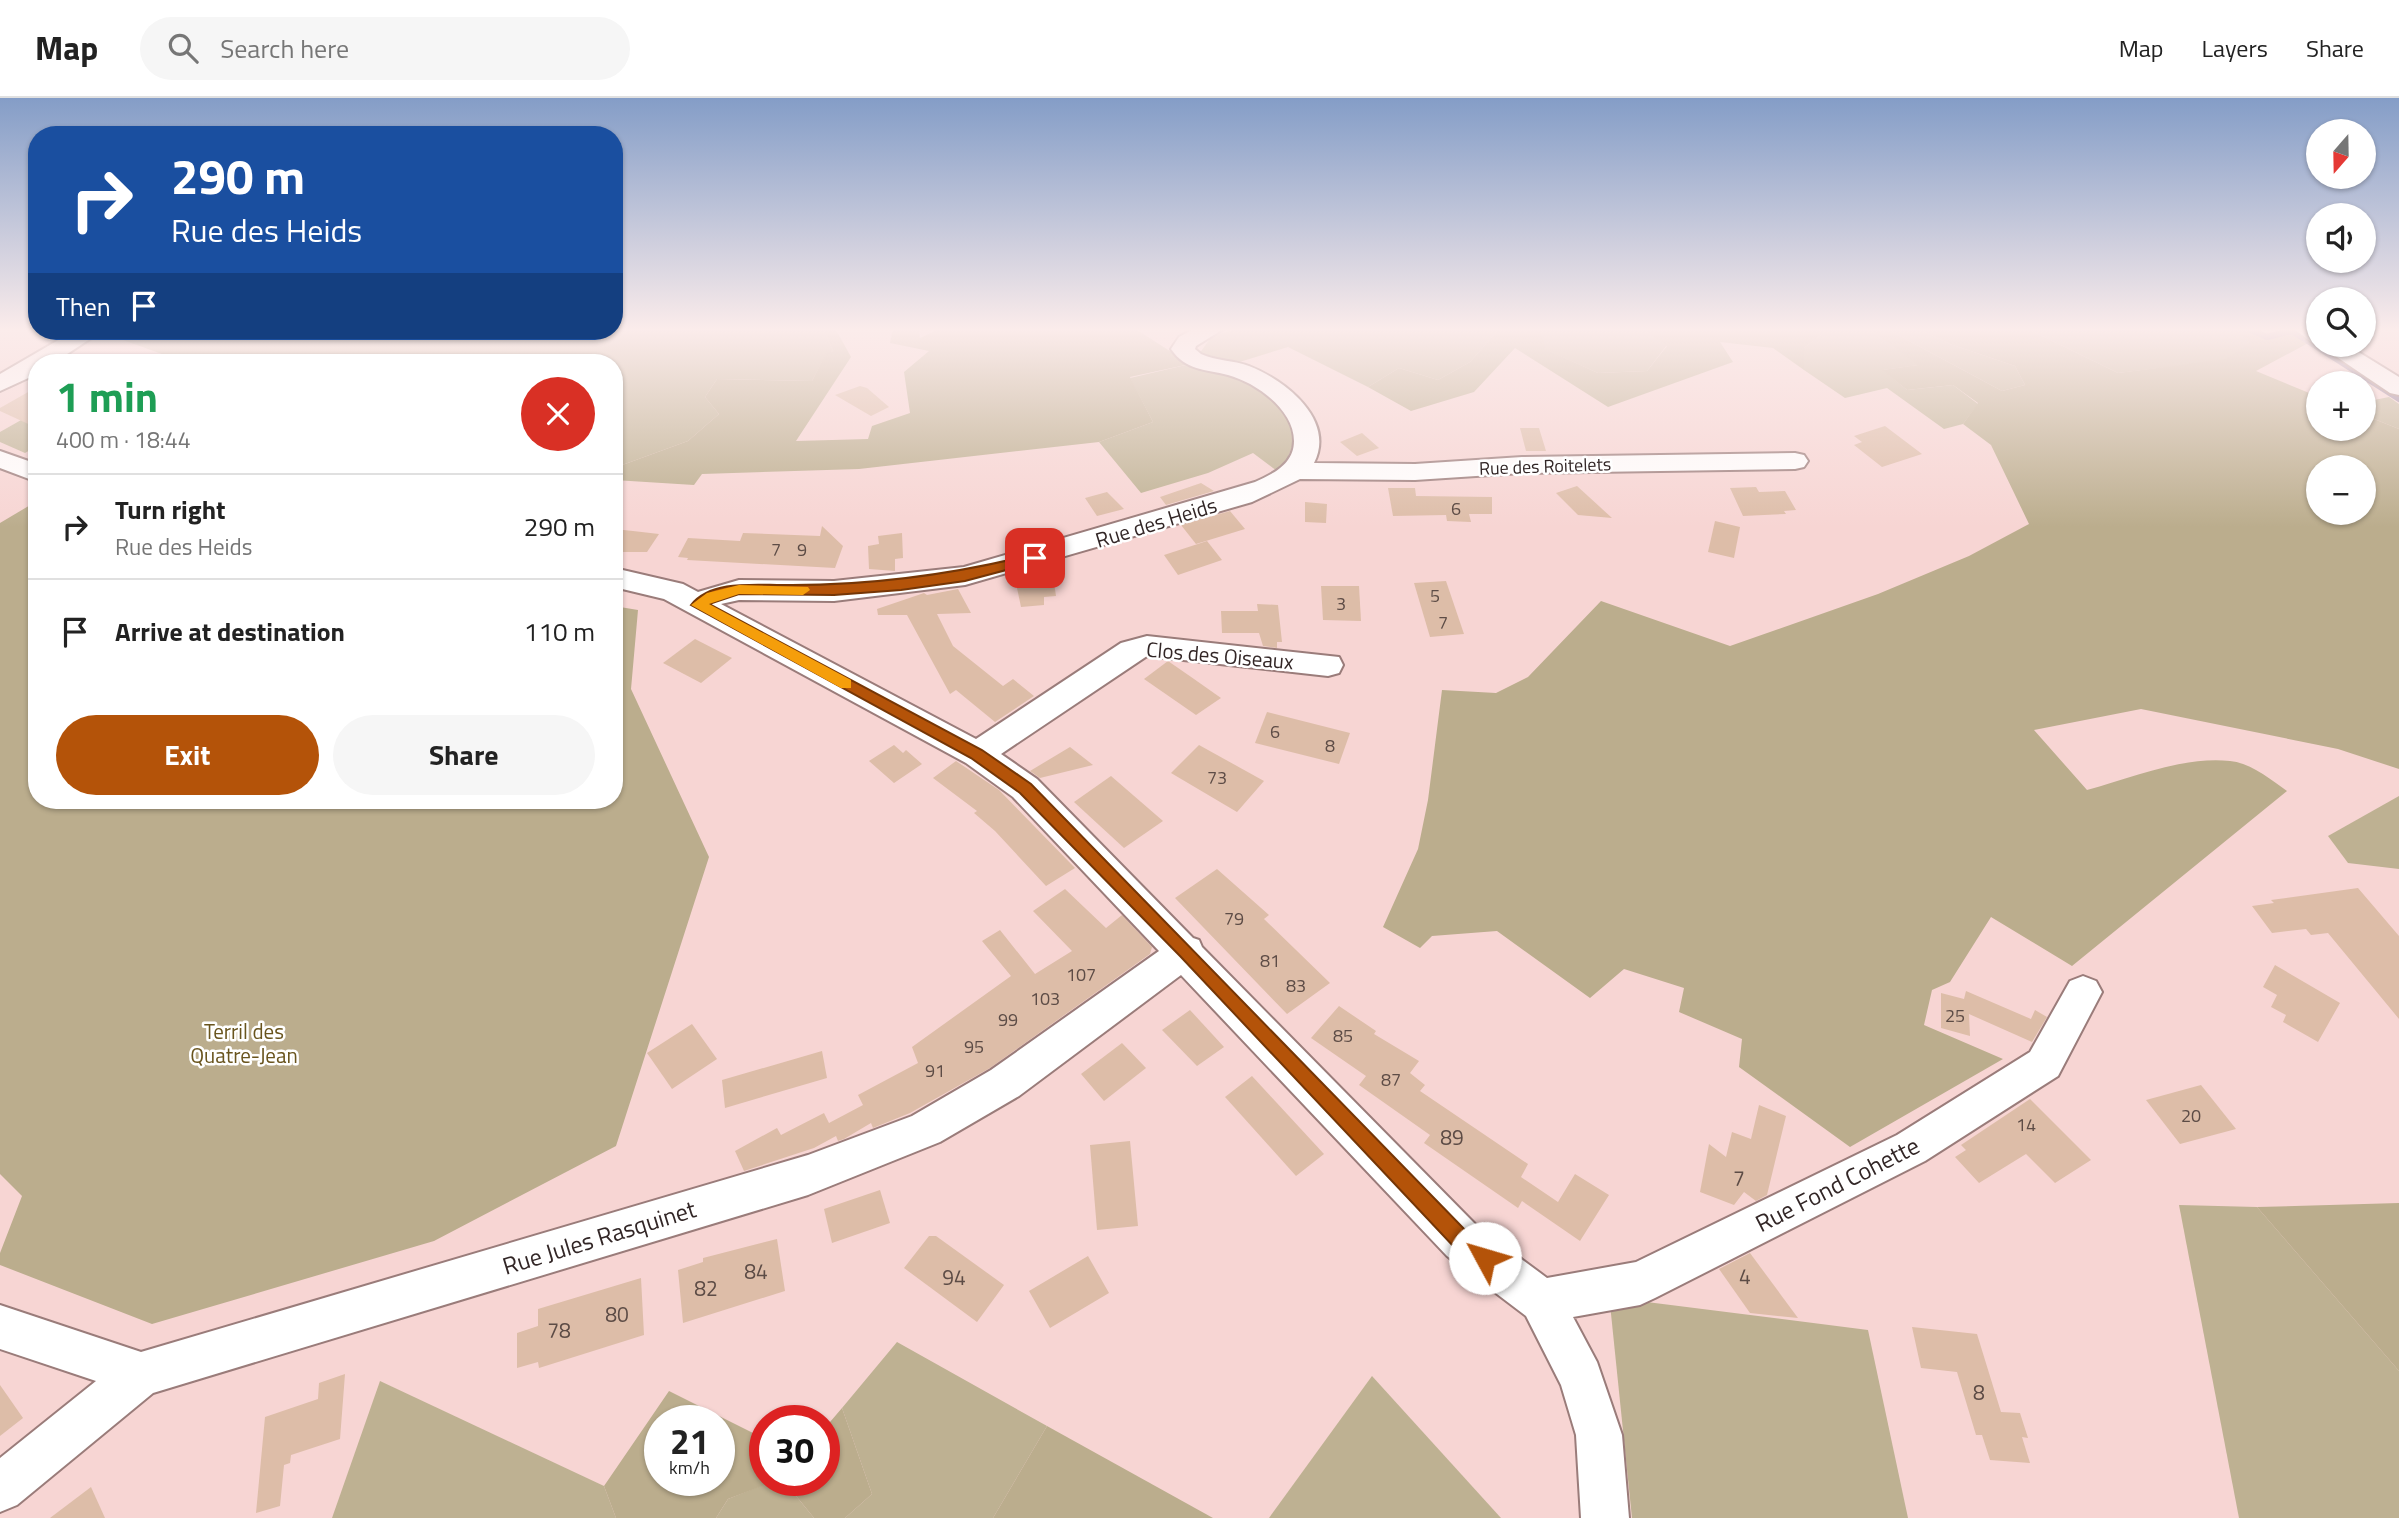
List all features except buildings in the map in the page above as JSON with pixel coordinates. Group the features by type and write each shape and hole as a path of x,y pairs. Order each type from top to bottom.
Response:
{"street":[{"path":"1280,394 1297,412 1306,430 1307,447 1295,471"},
{"path":"0,458 28,470"},
{"name":"Rue des Roitelets","path":"1295,471 1415,472 1522,465 1795,461"},
{"name":"Rue des Heids","path":"698,605 712,596 739,590 834,590 965,576 1243,496 1270,486 1295,471"},
{"path":"623,579 673,591 977,754 1025,788 1186,951 1462,1241 1541,1301 1581,1378 1599,1434 1605,1518"},
{"name":"Clos des Oiseaux","path":"977,754 1140,648 1173,647 1328,665"},
{"name":"Rue Jules Rasquinet","path":"0,1488 141,1374 808,1175 926,1129 1005,1083 1186,951"},
{"name":"Rue Fond Cohette","path":"1541,1301 1640,1283 1911,1148 2044,1064 2083,992"},
{"path":"0,1326 141,1374"}],"shaded area":[{"path":"623,394 707,394 705,397 719,414 688,441 623,465"},
{"path":"1139,394 1274,394 1298,432 1281,474 1253,453 1208,473 1141,493 1099,442 1153,422"},
{"path":"1840,394 1861,394 1845,398"},
{"path":"1896,394 1965,394 1978,404 1963,424 1944,429"},
{"path":"2389,397 2399,404 2399,429 2376,420 2376,400"},
{"path":"28,416 28,451 25,453 0,442 0,432"},
{"path":"2399,796 2399,869 2348,863 2328,836"},
{"path":"2179,1205 2257,1207 2399,1371 2399,1518 2239,1518"},
{"path":"1615,1298 1868,1330 1908,1518 1632,1518 1610,1304"},
{"path":"897,1342 1047,1426 993,1518 845,1518 872,1494 842,1408"},
{"path":"1372,1376 1501,1518 1269,1518"},
{"path":"380,1381 604,1486 616,1518 332,1518"},
{"path":"749,1491 749,1496 796,1496 814,1518 716,1518 728,1499"}],"green space":[{"path":"707,394 827,394 796,441 868,439 872,426 910,413 907,394 1139,394 1153,422 1099,442 859,469 702,474 694,485 623,481 623,465 688,441 719,414 705,397"},
{"path":"1381,394 1466,394 1411,411"},
{"path":"1588,394 1643,394 1608,407"},
{"path":"1966,394 2306,394 2306,441 2376,441 2376,420 2399,429 2399,769 2338,749 2141,709 2034,730 2087,790 2157,769 2212,760 2238,762 2260,772 2287,791 2072,966 1991,917 1950,982 1932,990 1924,1025 2003,1059 1850,1147 1739,1067 1742,1039 1679,1012 1684,988 1624,969 1590,998 1497,931 1432,936 1420,948 1383,927 1418,849 1428,800 1442,690 1496,693 1528,677 1601,601 1730,646 1878,594 1969,556 2029,524 1991,445 1963,424 1978,403"},
{"name":"Terril des Quatre-Jean","path":"28,506 28,809 623,809 623,608 638,610 631,689 709,857 616,1146 434,1241 152,1324 0,1265 0,1253 22,1196 0,1174 0,523"},
{"path":"2399,1203 2399,1371 2257,1207"},
{"path":"669,1391 697,1405 659,1405"},
{"path":"842,1408 872,1494 845,1518 814,1518 796,1496 840,1496"},
{"path":"735,1424 749,1431 749,1491 728,1499 716,1518 616,1518 604,1486 644,1428 644,1496 735,1496"},
{"path":"1047,1426 1213,1518 993,1518"}],"waterway":[{"path":"2392,394 2399,399"}],"slow traffic":[{"path":"803,590 739,590 720,593 698,605 846,684"}],"route":[{"path":"1035,558 965,576 901,585 834,590 739,590 720,593 698,605 977,754 1025,788 1186,951 1462,1241 1485,1258"}]}
